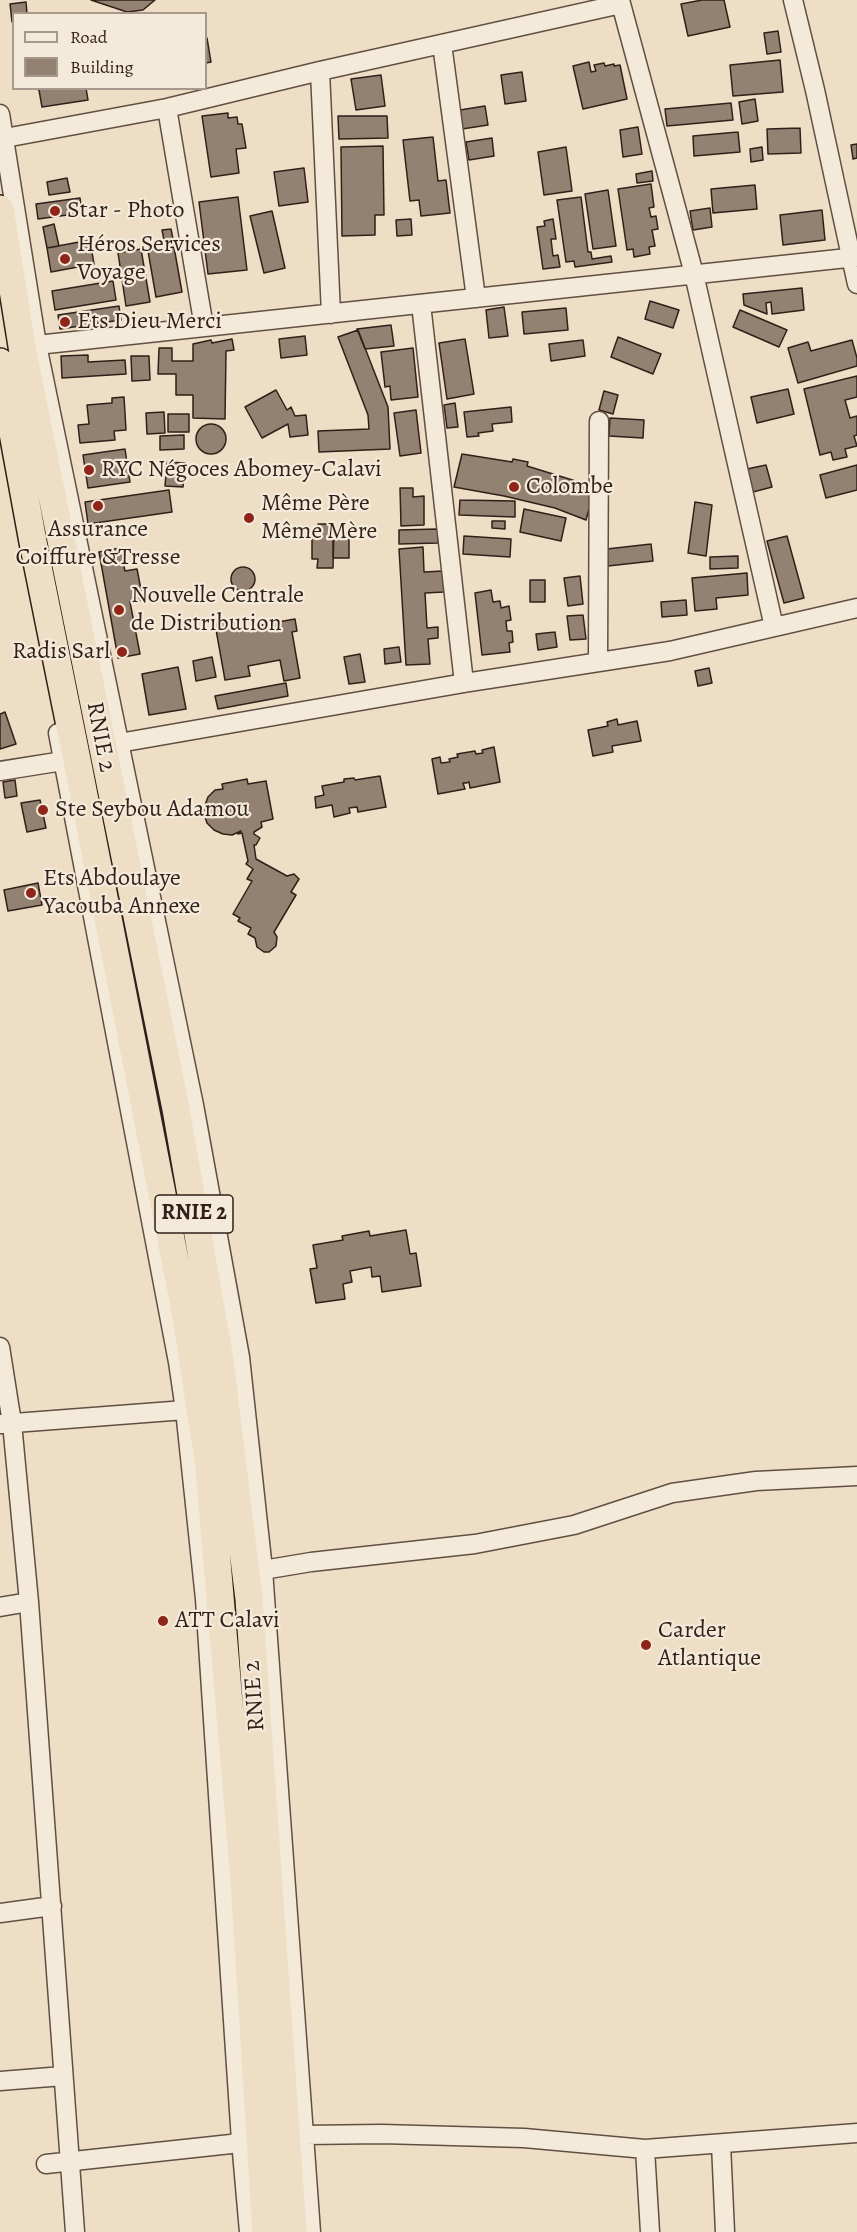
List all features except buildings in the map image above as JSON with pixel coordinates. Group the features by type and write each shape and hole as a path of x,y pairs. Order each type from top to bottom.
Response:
{"highway":[{"name":"RNIE 2","path":"0,209 23,352 176,1109 220,1360 249,1599 292,2232"},
{"name":"RNIE 2","path":"0,362 33,542 186,1316 209,1467 244,1880 265,2232"}],"street":[{"path":"793,0 854,257 857,284"},
{"path":"5,138 167,108 621,2 694,274 774,627"},
{"path":"442,44 476,298"},
{"path":"320,71 331,314"},
{"path":"167,108 204,327"},
{"path":"0,114 37,345 194,1106 240,1357 263,1570 311,2232"},
{"path":"37,345 854,257"},
{"path":"421,304 464,683"},
{"path":"598,660 599,421"},
{"path":"0,436 178,1362 185,1410 205,1599 249,2232"},
{"path":"119,743 598,660 670,651 857,608"},
{"path":"0,771 63,761"},
{"path":"0,1347 6,1423 29,1602 75,2232"},
{"path":"6,1423 185,1410"},
{"path":"263,1570 311,1562 475,1544 574,1525 672,1493 756,1481 857,1476"},
{"path":"0,1607 29,1602"},
{"path":"0,1913 52,1906"},
{"path":"0,2081 63,2076"},
{"path":"304,2134 524,2138 645,2149 857,2133"},
{"path":"46,2164 231,2144 241,2141"},
{"path":"721,2144 725,2232"},
{"path":"645,2149 650,2232"}],"place":[{"name":"Star - Photo","path":"55,211"},
{"name":"Héros Services Voyage","path":"65,259"},
{"name":"Ets Dieu Merci","path":"65,322"},
{"name":"RYC Négoces Abomey-Calavi","path":"89,470"},
{"name":"Colombe","path":"514,487"},
{"name":"Assurance Coiffure &Tresse","path":"98,506"},
{"name":"Même Père Même Mère","path":"249,518"},
{"name":"Nouvelle Centrale de Distribution","path":"119,610"},
{"name":"Radis Sarl","path":"122,652"},
{"name":"Ste Seybou Adamou","path":"43,810"},
{"name":"Ets Abdoulaye Yacouba Annexe","path":"31,893"},
{"name":"ATT Calavi","path":"163,1621"},
{"name":"Carder Atlantique","path":"646,1645"}]}
